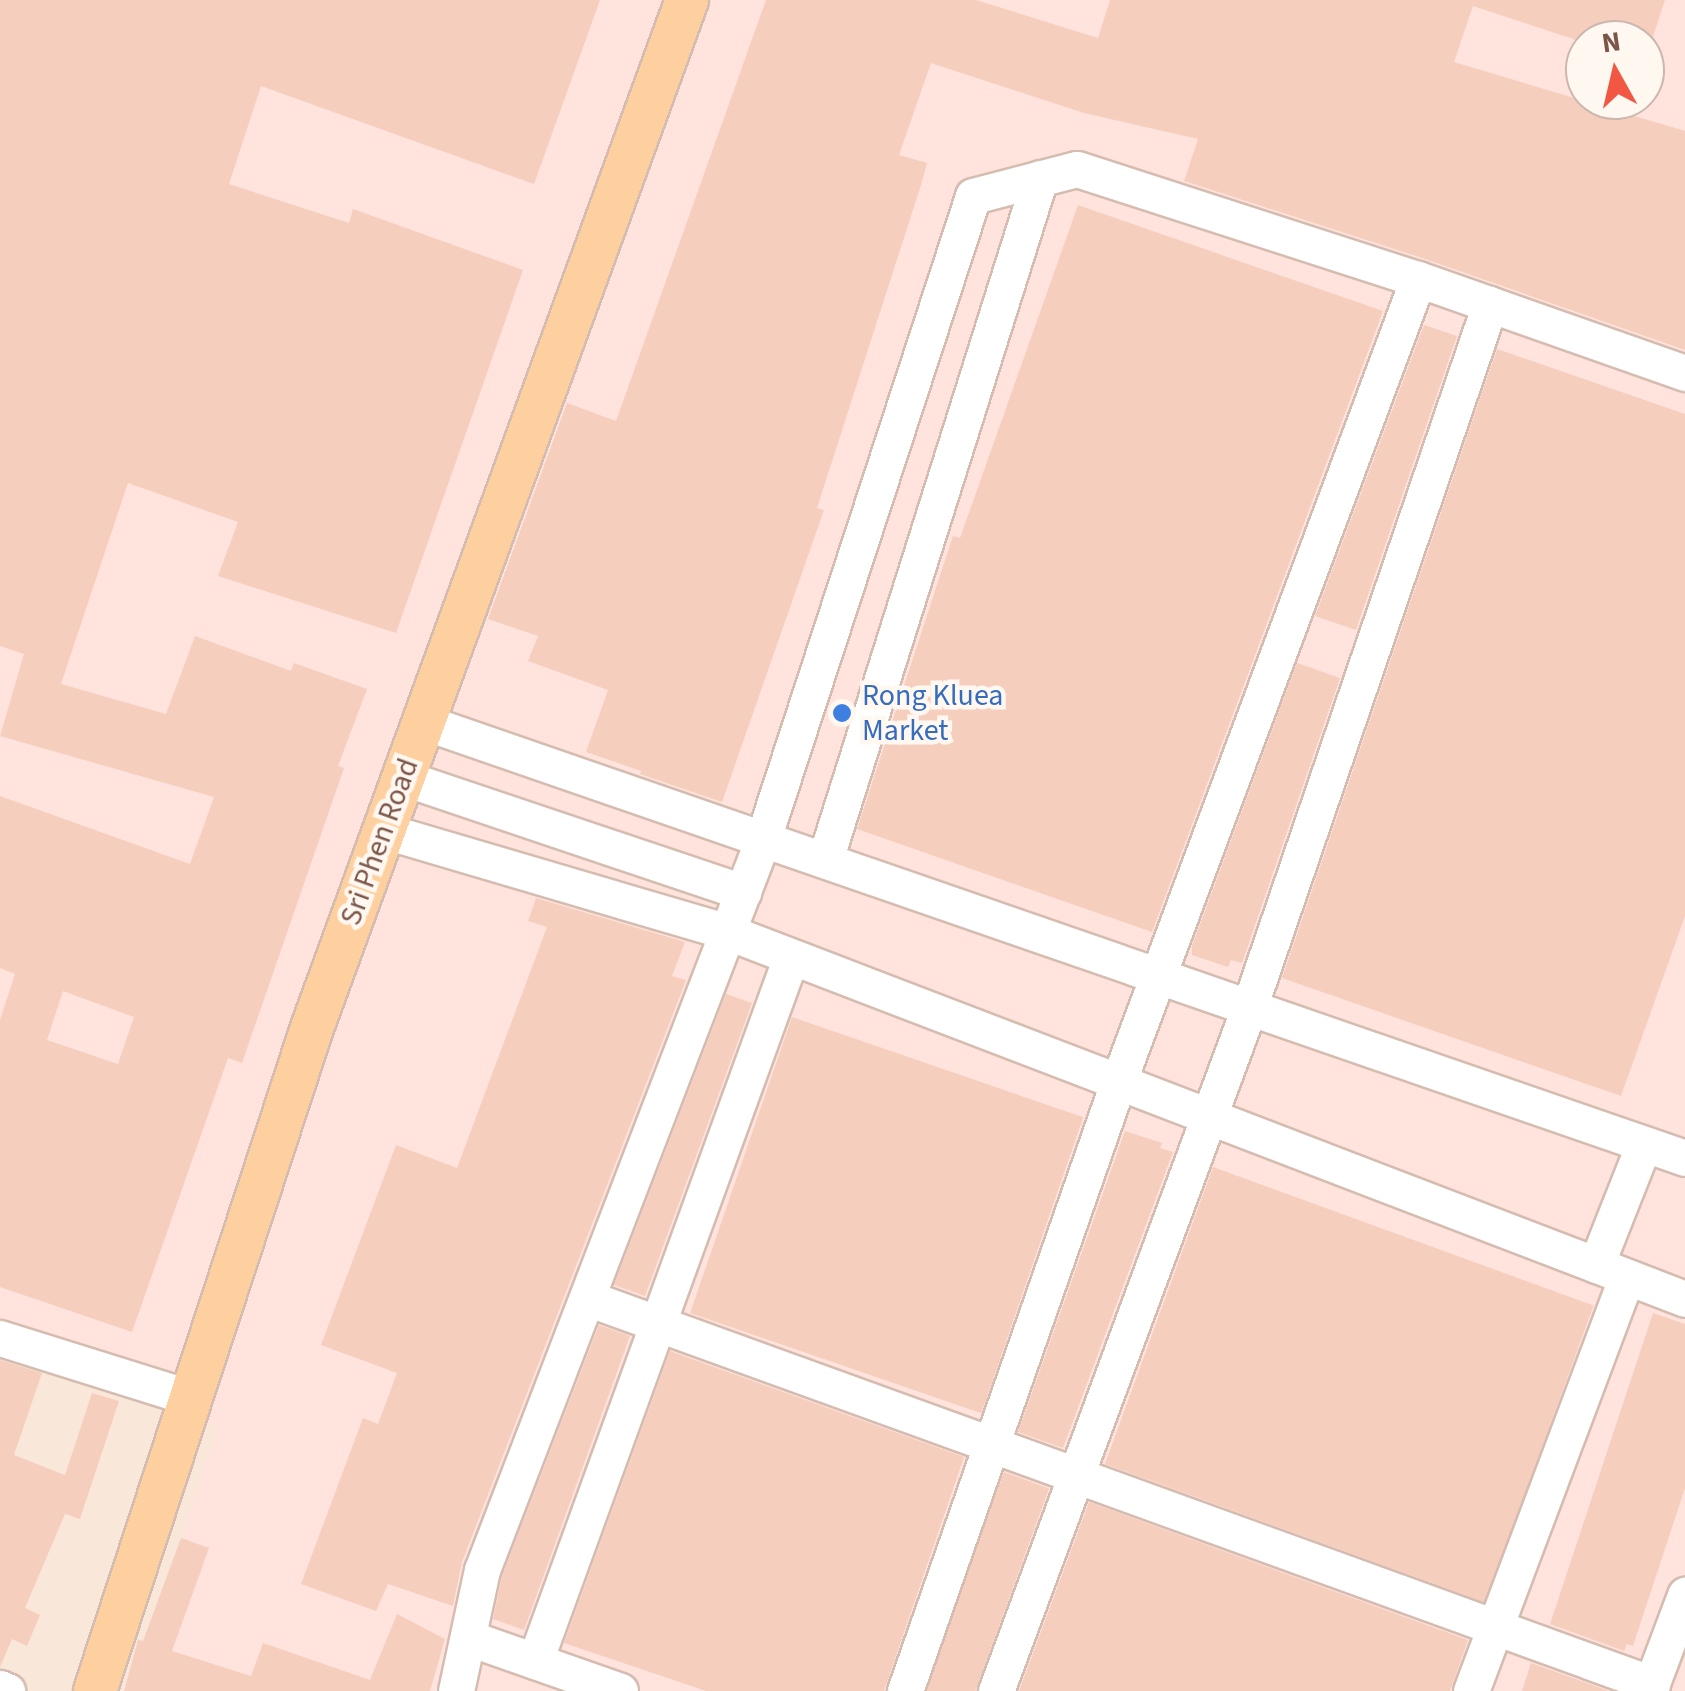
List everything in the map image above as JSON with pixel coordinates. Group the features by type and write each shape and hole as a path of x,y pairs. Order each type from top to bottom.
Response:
{"main road":[{"name":"Sri Phen Road","path":"95,1691 312,1028 687,0"}],"street":[{"path":"460,1689 482,1570 763,839 972,196 1077,169 1418,279 1685,373"},
{"path":"825,860 1040,178"},
{"path":"906,1691 1119,1080 1418,279"},
{"path":"996,1691 1250,1008 1490,304"},
{"path":"424,722 1685,1158"},
{"path":"404,778 743,892"},
{"path":"385,831 728,932 1211,1114 1685,1300"},
{"path":"536,1660 790,956"},
{"path":"1471,1691 1612,1271 1644,1144"},
{"path":"587,1298 1495,1626 1650,1687 1685,1596"},
{"path":"0,1338 190,1398"},
{"path":"469,1638 620,1691"},
{"path":"0,1688 7,1691"}],"shaded area":[{"name":"Rong Kluea Market","path":"0,0 1685,0 1685,1691 129,1691 219,1427 0,1325"},
{"path":"0,1325 219,1427 129,1691 0,1691"}],"building":[{"path":"0,0 600,0 534,184 261,86 229,184 349,223 353,209 523,270 396,633 218,576 238,522 128,483 61,684 166,714 195,636 291,671 294,663 367,689 338,766 344,768 242,1063 228,1058 132,1332 0,1287 0,1020 15,974 0,968 0,796 190,864 214,797 0,736 24,654 0,646","holes":["63,991 134,1017 118,1064 47,1040"]},
{"path":"766,0 976,0 1098,38 1110,0 1665,0 1658,20 1565,20 1565,36 1473,6 1454,62 1565,95 1565,120 1648,120 1685,131 1685,350 1425,259 1184,181 1198,139 1084,113 931,63 899,155 927,163 921,185 817,508 824,510 722,802 586,752 608,690 528,661 538,636 488,619 567,403 616,421"},
{"path":"1078,205 1383,311 1152,932 857,829 953,536 960,538"},
{"path":"1424,325 1457,336 1356,630 1315,616"},
{"path":"1497,349 1685,414 1685,916 1621,1096 1282,978"},
{"path":"1297,663 1340,678 1242,963 1231,960 1228,967 1192,955 1192,946"},
{"path":"536,898 685,942 672,976 686,980 462,1562 453,1606 388,1584 376,1611 301,1584 363,1418 378,1424 397,1373 321,1345 396,1145 457,1168 547,927 528,921"},
{"path":"726,994 752,1003 645,1296 614,1285"},
{"path":"792,1017 1083,1117 981,1413 690,1313"},
{"path":"1125,1131 1162,1143 1160,1148 1173,1152 1063,1448 1018,1432"},
{"path":"1213,1167 1594,1306 1485,1602 1105,1464"},
{"path":"1653,1313 1685,1324 1685,1488 1633,1646 1627,1644 1624,1651 1550,1624"},
{"path":"599,1325 630,1336 524,1630 493,1619 502,1576"},
{"path":"670,1351 964,1457 884,1691 706,1691 564,1643"},
{"path":"0,1360 42,1373 14,1455 65,1475 92,1393 119,1401 80,1519 65,1514 25,1608 40,1615 27,1646 12,1639 0,1667"},
{"path":"1004,1472 1049,1488 975,1691 925,1690"},
{"path":"1089,1502 1468,1640 1450,1691 1019,1691"},
{"path":"181,1538 209,1548 172,1651 251,1676 263,1643 370,1680 397,1614 445,1639 430,1691 124,1691 138,1640 143,1641"},
{"path":"1531,1663 1609,1691 1522,1691"}],"place":[{"name":"Rong Kluea Market","path":"842,713"}]}
